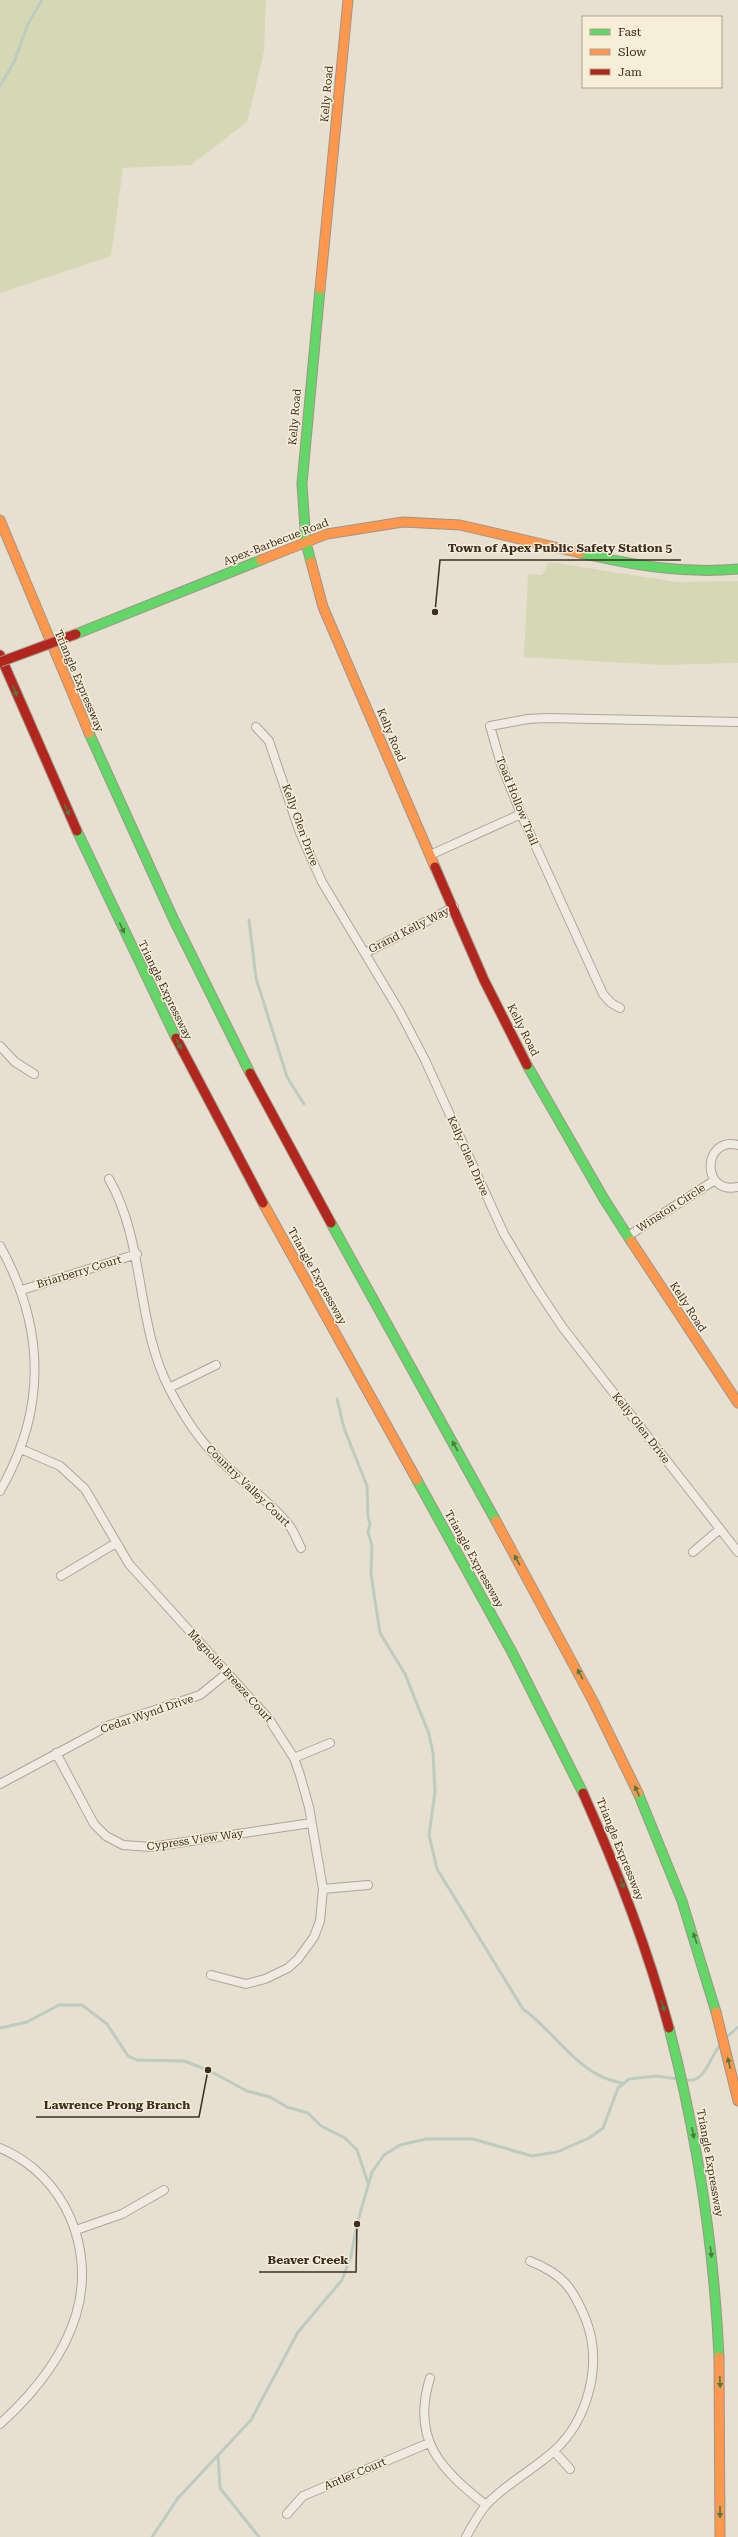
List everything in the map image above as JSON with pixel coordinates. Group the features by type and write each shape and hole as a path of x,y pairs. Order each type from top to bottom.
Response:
{"main road":[{"name":"Kelly Road","path":"348,0 302,484 306,543 323,607 430,855 454,906 484,980 535,1081 572,1147 628,1236 707,1359 738,1403"},
{"name":"Triangle Expressway","path":"0,520 67,686 174,921 291,1150 574,1663 624,1760 672,1874 701,1959 716,2008 738,2101"},
{"name":"Apex-Barbecue Road","path":"0,662 76,634 327,534 374,525 432,522 460,525 597,557 665,570 705,572 738,569"},
{"name":"Triangle Expressway","path":"0,655 39,749 87,853 200,1087 568,1758 608,1847 640,1933 671,2035 689,2112 707,2214 715,2292 719,2352 720,2537"}],"street":[{"name":"Toad Hollow Trail","path":"620,1008 611,1004 603,994 521,814 500,764 490,726 546,718 738,722"},
{"name":"Kelly Glen Drive","path":"256,727 269,741 300,833 322,882 365,953 425,1060 504,1234 535,1286 563,1328 738,1552"},
{"path":"430,855 521,814"},
{"name":"Grand Kelly Way","path":"365,953 454,906"},
{"path":"0,1046 15,1062 34,1074"},
{"name":"Winston Circle","path":"738,1145 728,1144 715,1152 710,1166 715,1180 726,1187 738,1187"},
{"name":"Country Valley Court","path":"110,1178 122,1201 137,1254 139,1283 150,1339 169,1388 203,1443 287,1522 301,1548"},
{"name":"Winston Circle","path":"628,1236 715,1180"},
{"path":"0,1246 22,1290 31,1326 35,1367 32,1406 21,1449 0,1492"},
{"name":"Briarberry Court","path":"22,1290 137,1254"},
{"path":"169,1388 216,1365"},
{"name":"Magnolia Breeze Court","path":"21,1449 56,1464 76,1479 138,1576 269,1719 294,1758 306,1790 323,1889 322,1908 314,1937 306,1950 288,1968 266,1979 246,1984 211,1975"},
{"path":"693,1552 720,1529"},
{"path":"61,1576 116,1543"},
{"name":"Cedar Wynd Drive","path":"0,1784 110,1725 200,1695 227,1673"},
{"path":"294,1758 330,1743"},
{"name":"Cypress View Way","path":"56,1753 94,1824 106,1836 123,1845 151,1848 312,1823"},
{"path":"323,1889 368,1885"},
{"path":"0,2148 26,2163 53,2189 76,2230 81,2258 82,2287 73,2322 48,2371 27,2398 0,2424"},
{"path":"76,2230 122,2214 164,2190"},
{"path":"466,2537 486,2505 513,2481 554,2451 578,2418 588,2392 592,2364 591,2338 581,2308 568,2285 552,2269 530,2261"},
{"path":"430,2378 423,2400 423,2413 429,2443 450,2474 486,2505"},
{"name":"Antler Court","path":"287,2514 303,2496 429,2443"},
{"path":"554,2451 570,2469"}],"green space":[{"path":"0,0 266,0 264,51 247,122 191,165 123,168 111,256 0,293"},
{"path":"549,562 677,582 738,581 738,663 661,665 524,657 528,574 542,575"}],"waterway":[{"path":"0,86 14,62 28,24 42,0"},
{"path":"249,920 256,978 287,1077 304,1104"},
{"path":"337,1399 344,1428 367,1486 368,1517 370,1524 368,1532 372,1545 371,1574 380,1633 405,1674 429,1734 433,1753 435,1792 429,1835 437,1869 523,2009 547,2030 580,2063 607,2079 622,2083"},
{"path":"0,2028 27,2022 59,2005 82,2005 107,2024 128,2056 137,2060 184,2061 208,2070 247,2091 270,2097 287,2107 308,2113 321,2126 345,2138 357,2150 368,2183"},
{"path":"728,2036 738,2027"},
{"path":"687,2080 693,2080 703,2073 720,2045"},
{"path":"152,2537 178,2498 251,2420 298,2332 342,2280 351,2256 357,2224 372,2172 384,2155 400,2145 426,2139 473,2139 532,2156 557,2152 589,2138 603,2128 618,2088 629,2079 656,2076 677,2079"},
{"path":"218,2455 220,2488 259,2537"}],"traffic: fast":[{"path":"311,562 306,543 302,484 320,289"},
{"path":"580,553 639,565 658,567 698,570 738,569"},
{"path":"76,634 261,560"},
{"path":"89,733 173,918 250,1073"},
{"path":"77,831 176,1038"},
{"path":"527,1065 604,1199 631,1241"},
{"path":"331,1223 496,1521"},
{"path":"417,1480 512,1652 583,1793"},
{"path":"638,1793 682,1901 716,2012"},
{"path":"669,2028 688,2109 703,2191 717,2315 719,2357"}],"traffic: slow":[{"path":"320,289 348,0"},
{"path":"0,520 89,733"},
{"path":"261,560 327,534 403,522 460,525 580,553"},
{"path":"311,562 323,607 435,867"},
{"path":"263,1203 417,1480"},
{"path":"631,1241 738,1403"},
{"path":"496,1521 593,1701 638,1793"},
{"path":"716,2012 738,2101"},
{"path":"719,2357 720,2537"}],"traffic: jam":[{"path":"0,662 76,634"},
{"path":"0,655 77,831"},
{"path":"435,867 484,980 527,1065"},
{"path":"176,1038 263,1203"},
{"path":"250,1073 331,1223"},
{"path":"583,1793 608,1850 641,1938 669,2028"}],"place":[{"name":"Town of Apex Public Safety Station 5","path":"435,612"},
{"name":"Lawrence Prong Branch","path":"208,2070"},
{"name":"Beaver Creek","path":"357,2224"}]}
